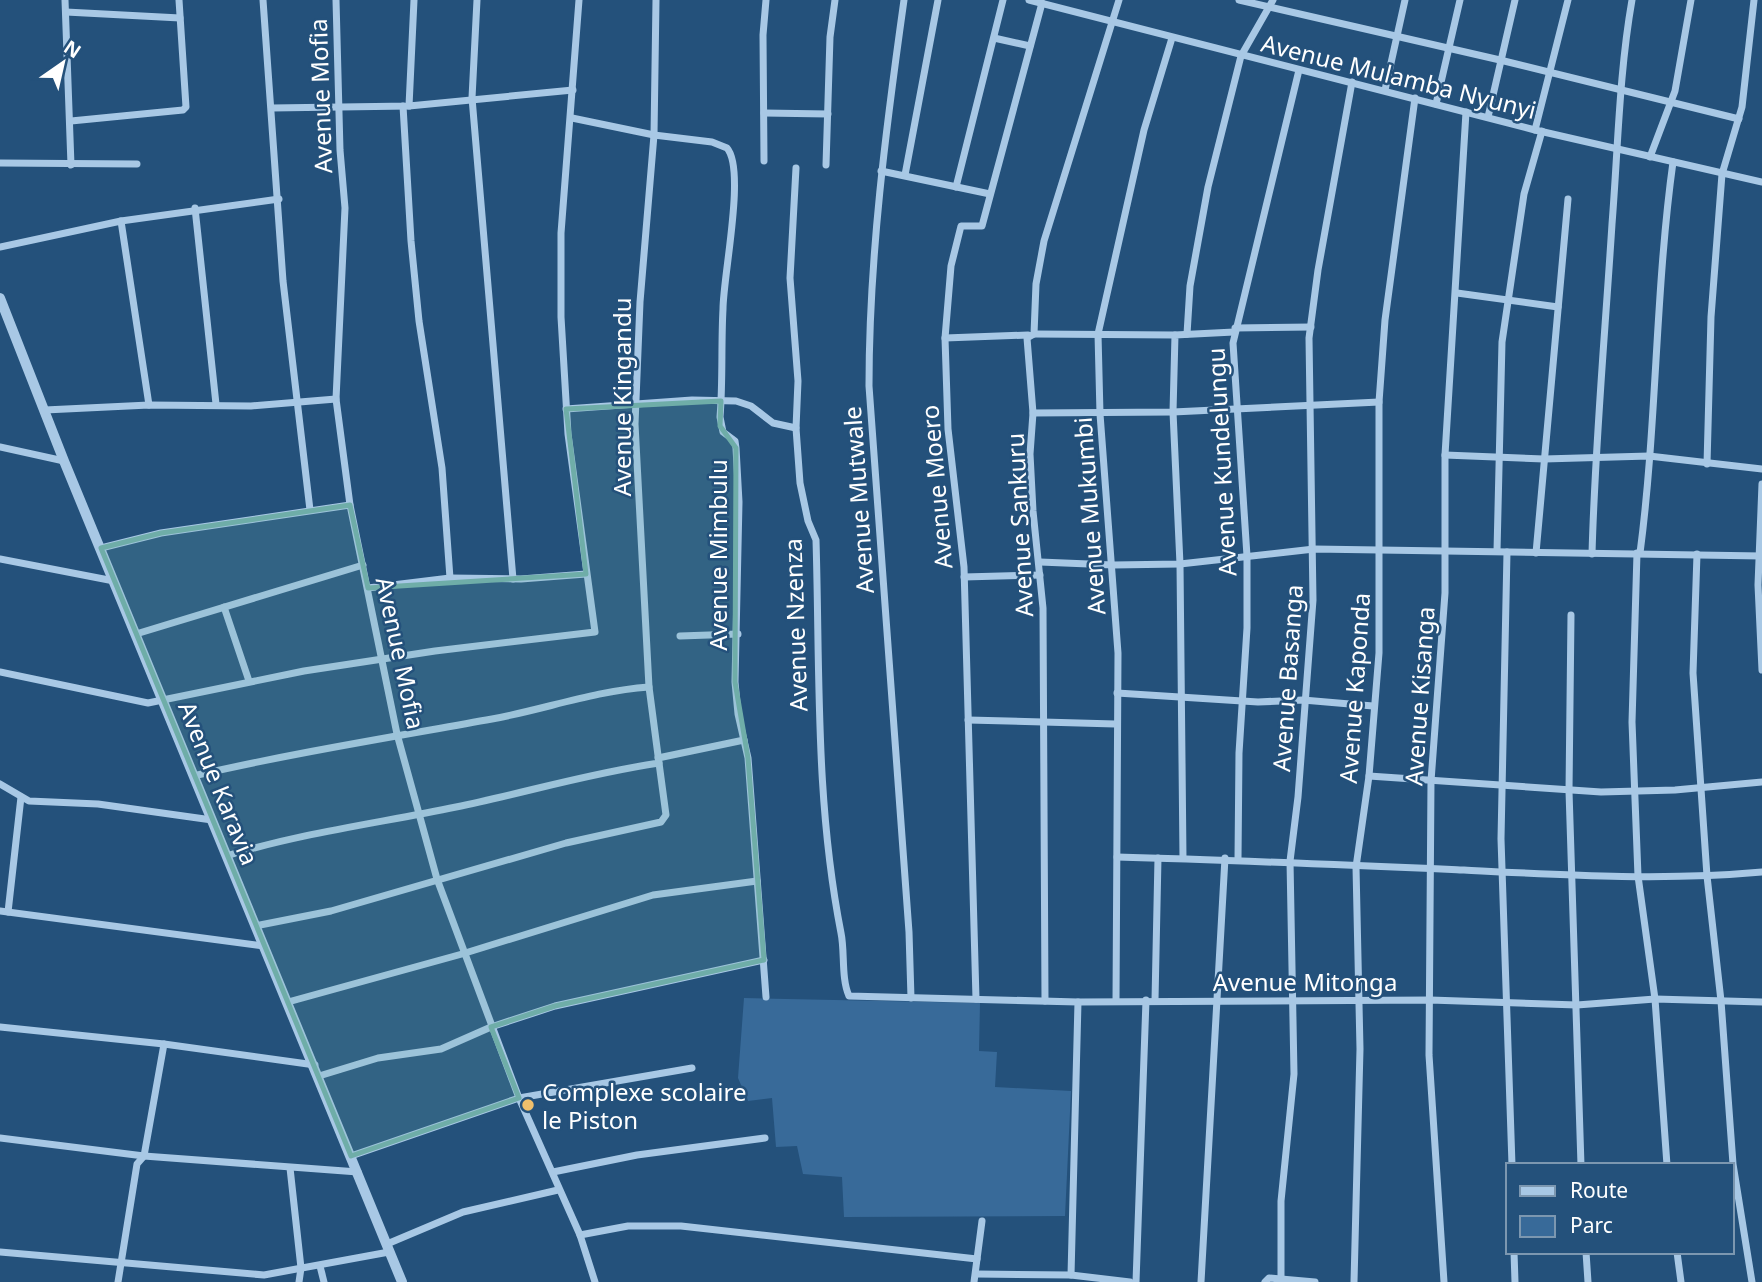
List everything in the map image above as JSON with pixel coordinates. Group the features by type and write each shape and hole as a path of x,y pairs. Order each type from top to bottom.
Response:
{"street":[{"path":"65,0 71,165"},
{"path":"71,121 183,110 186,105 179,0"},
{"path":"263,0 284,281 310,510"},
{"name":"Avenue Mofia","path":"336,0 345,208 336,399 350,505 397,734 417,815 463,954 519,1098 580,1235 595,1282"},
{"path":"414,0 406,106 411,241 442,468 450,578"},
{"path":"477,0 472,98 513,579"},
{"path":"0,672 148,703 248,681 382,659 594,633 566,409 561,317 561,233 572,118 579,0"},
{"name":"Avenue Kingandu","path":"437,878 661,822 666,815 649,687 635,425 639,302 654,135 656,0"},
{"path":"764,162 763,35 766,0"},
{"path":"826,165 830,37 835,0"},
{"name":"Avenue Mutwale","path":"904,0 881,171 869,315 869,386 909,932 911,998"},
{"path":"905,175 938,0"},
{"path":"956,187 1003,0"},
{"name":"Avenue Mulamba Nyunyi","path":"1029,0 1538,131 1762,182"},
{"name":"Avenue Sankuru","path":"1045,1000 1045,722 1041,575 1033,512 1030,454 1033,413 1031,335 1044,241 1119,0"},
{"path":"1239,0 1272,4 1397,38 1500,60 1739,119"},
{"path":"1385,90 1405,0"},
{"path":"1436,104 1460,0"},
{"path":"1488,117 1515,0"},
{"path":"1497,551 1502,342 1524,194 1567,0"},
{"path":"1592,554 1595,457 1616,149 1632,0"},
{"path":"1650,157 1670,103 1691,0"},
{"path":"1707,464 1711,317 1721,174 1739,119 1754,0"},
{"name":"Avenue Moero","path":"976,999 974,840 964,578 948,429 945,338 951,266 961,226 982,227 1042,4"},
{"path":"1187,334 1190,286 1208,187 1241,56 1272,4"},
{"path":"66,12 180,18"},
{"path":"994,38 1030,46"},
{"name":"Avenue Mukumbi","path":"1115,1001 1117,692 1113,565 1100,414 1098,334 1141,141 1172,38"},
{"name":"Avenue Kundelungu","path":"1238,859 1247,556 1236,407 1234,330 1250,284 1298,70"},
{"name":"Avenue Basanga","path":"1281,1279 1282,1200 1294,1074 1290,1002 1290,861 1298,797 1314,549 1311,327 1323,238 1352,82"},
{"path":"272,108 406,106 573,90"},
{"name":"Avenue Kaponda","path":"1354,1282 1359,1149 1356,867 1369,776 1379,653 1379,402 1385,320 1415,98"},
{"name":"Avenue Kisanga","path":"1444,1282 1429,1055 1431,781 1440,675 1446,551 1445,455 1466,112"},
{"path":"764,113 828,114"},
{"name":"Avenue Mimbulu","path":"572,118 654,135 722,145 731,153 734,163 734,200 723,306 720,426 735,441 736,448 738,634 735,682 751,790 766,997"},
{"path":"1667,1163 1654,999 1638,876 1632,710 1638,553 1649,456 1673,162"},
{"path":"0,163 137,164"},
{"name":"Avenue Nzenza","path":"796,168 790,278 798,381 796,428 800,483 808,521 816,540 821,791 849,996"},
{"path":"881,171 990,194"},
{"path":"0,247 195,208 279,199"},
{"path":"1536,553 1568,199"},
{"path":"195,208 216,404"},
{"path":"121,221 149,405"},
{"path":"1457,293 1558,307"},
{"name":"Avenue Karavia","path":"0,298 64,461 317,1070 402,1282"},
{"path":"945,338 1175,335 1311,327"},
{"path":"1175,335 1173,412 1180,564 1182,858"},
{"path":"45,410 149,405 251,406 336,399"},
{"path":"566,409 637,403 721,401 746,404 773,423 796,428"},
{"path":"1033,413 1173,412 1379,402"},
{"path":"0,447 64,461"},
{"path":"1445,455 1544,459 1649,456 1762,469"},
{"path":"1762,484 1762,670"},
{"path":"101,548 160,533 350,505"},
{"path":"1040,562 1180,564 1314,549 1761,556"},
{"path":"1507,552 1501,912 1507,1001 1512,1163"},
{"path":"1697,554 1693,673 1707,876 1721,1001 1733,1163"},
{"path":"0,559 114,581"},
{"path":"136,634 363,565"},
{"path":"368,588 450,578 513,579 586,574"},
{"path":"964,578 1041,575"},
{"path":"224,607 248,681"},
{"path":"1571,615 1569,791 1581,1163"},
{"path":"680,636 738,634"},
{"path":"193,776 397,734 495,718 608,690 649,687"},
{"path":"1117,692 1243,702 1303,700 1373,706"},
{"path":"968,720 1115,724"},
{"path":"226,856 299,835 417,815 744,740"},
{"path":"1369,776 1569,791 1703,788 1762,782"},
{"path":"0,783 21,797 50,804 98,804 212,820"},
{"path":"21,797 4,911 264,946"},
{"path":"1117,858 1225,858 1356,867 1573,875 1707,876 1762,872"},
{"path":"1136,1282 1158,858"},
{"path":"1201,1282 1209,1096 1219,1000 1225,858"},
{"path":"255,926 331,911 426,885 437,878"},
{"path":"288,1002 463,954 653,895 757,881"},
{"path":"0,1027 164,1044 317,1070 441,1049 491,1027 555,1006 764,960"},
{"name":"Avenue Mitonga","path":"849,996 1078,1002 1430,1000 1577,1005 1654,999 1762,1002"},
{"path":"1071,1275 1078,1002"},
{"path":"118,1282 137,1164 144,1156 164,1044"},
{"path":"351,1156 519,1098 692,1068"},
{"path":"0,1138 144,1156 358,1172"},
{"path":"553,1172 637,1155 765,1138"},
{"path":"290,1168 301,1269 299,1282"},
{"path":"1734,1170 1752,1282"},
{"path":"0,1252 264,1275 320,1266 388,1248 463,1212 558,1190"},
{"path":"982,1221 975,1278 1071,1275 1130,1282"},
{"path":"580,1235 628,1226 681,1226 977,1259"},
{"path":"1514,1254 1515,1282"},
{"path":"1587,1254 1588,1282"},
{"path":"1677,1254 1681,1282"},
{"path":"320,1266 324,1282"},
{"path":"1265,1282 1269,1278 1314,1282"}],"highlighted area":[{"path":"721,401 720,426 736,448 735,682 748,758 764,960 555,1006 491,1027 519,1098 351,1156 101,548 161,533 350,505 368,588 586,574 566,409"}],"green space":[{"path":"744,998 980,1003 979,1051 997,1052 995,1087 1071,1091 1065,1216 844,1217 842,1177 803,1174 797,1146 776,1147 772,1098 748,1101 738,1078"}],"place":[{"name":"Complexe scolaire le Piston","path":"528,1105"}]}
